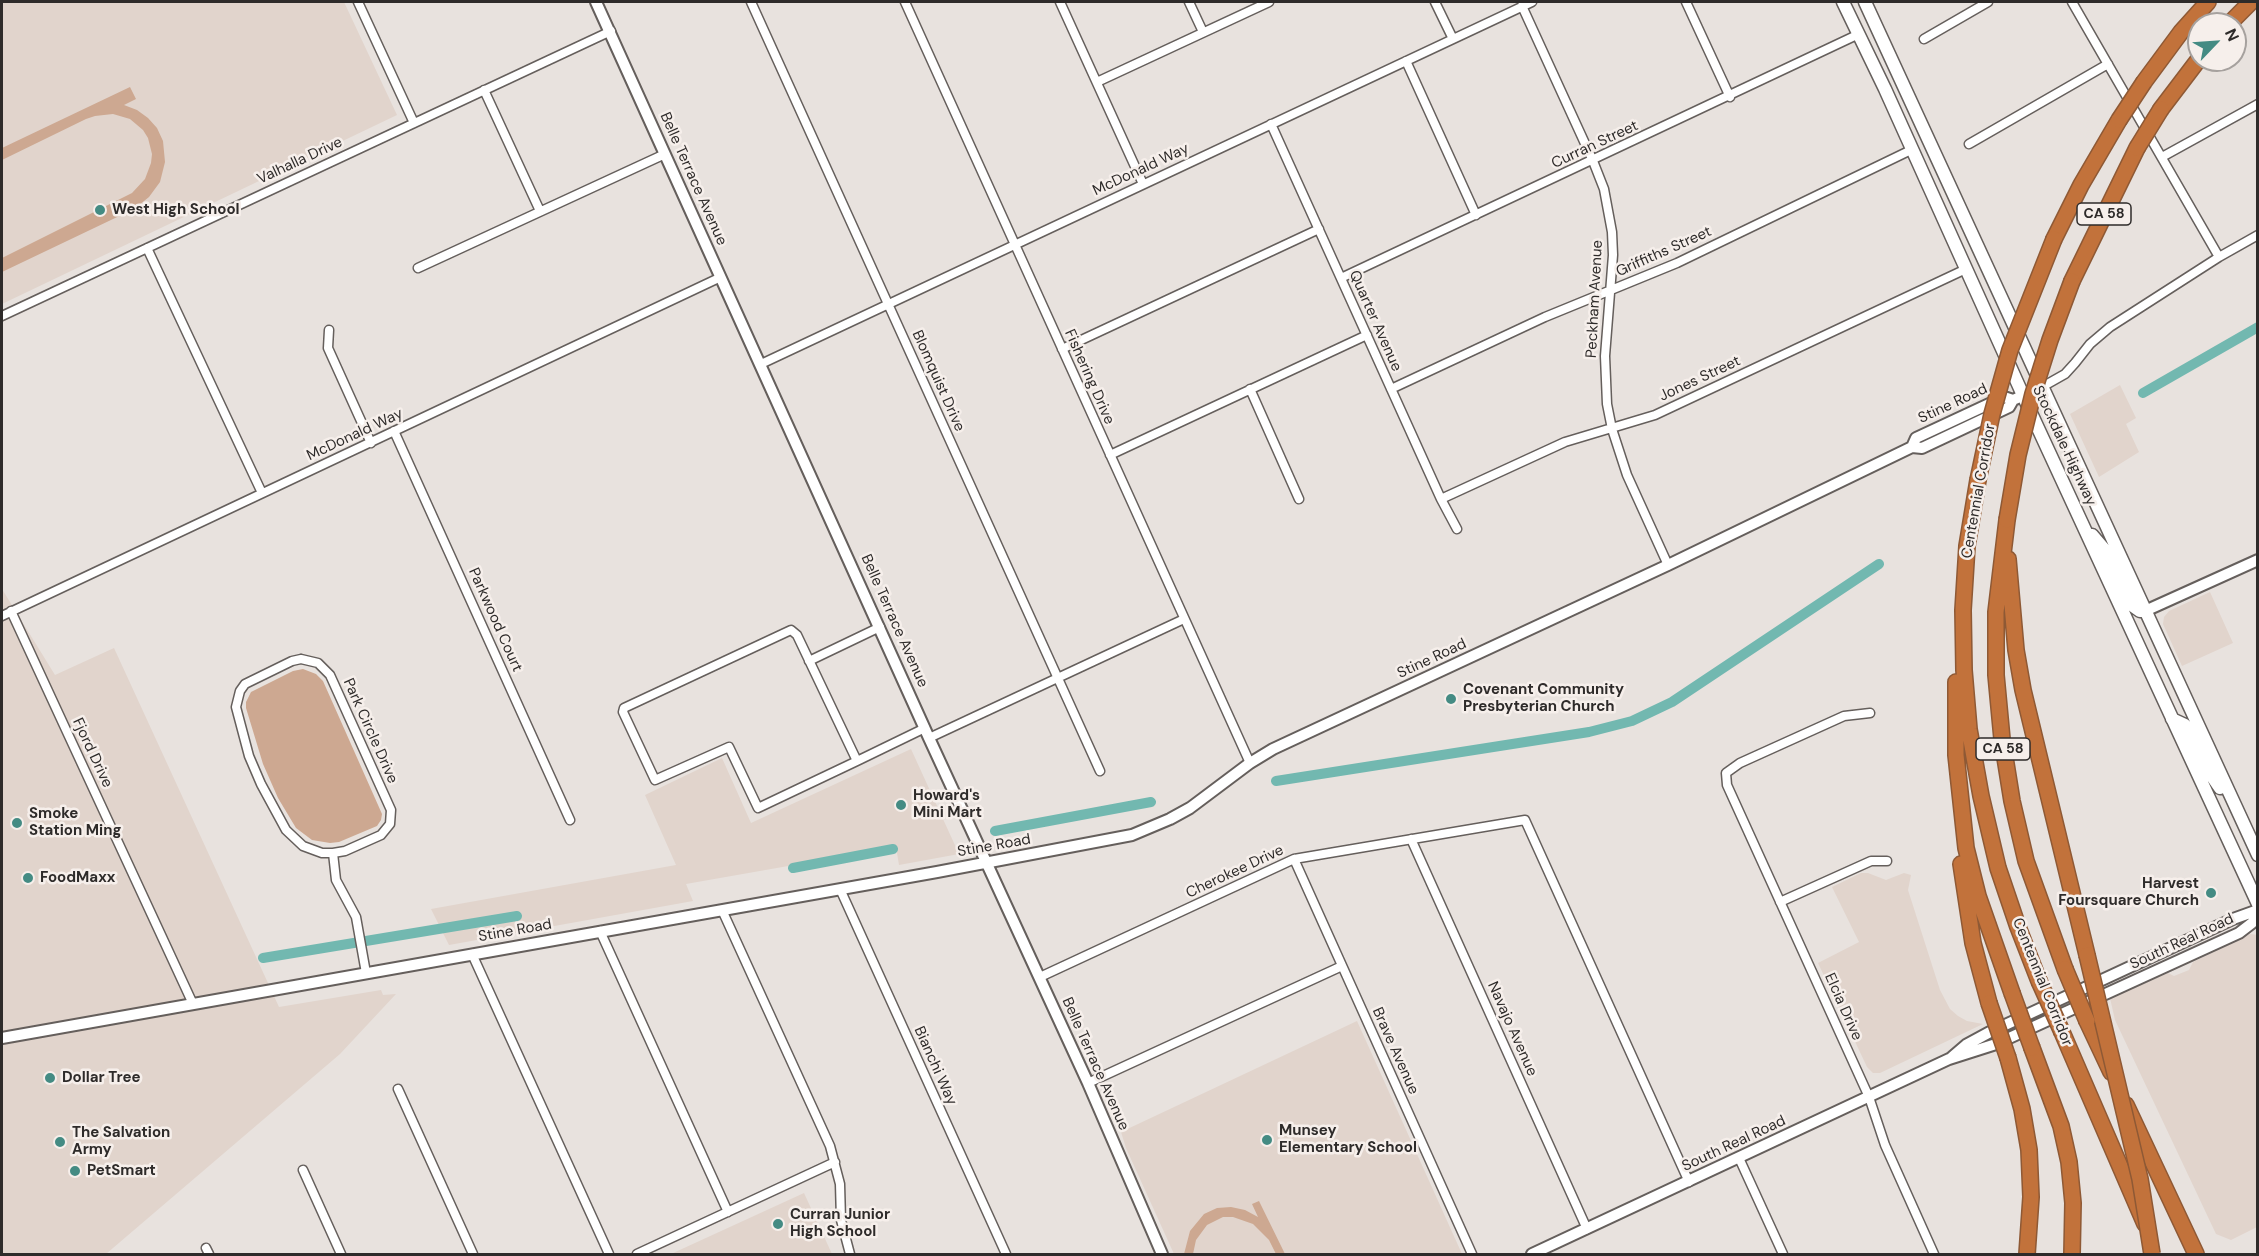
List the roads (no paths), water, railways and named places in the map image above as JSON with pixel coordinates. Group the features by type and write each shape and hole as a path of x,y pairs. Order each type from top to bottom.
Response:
{"highway":[{"name":"Centennial Corridor","path":"2159,1254 2109,1145 2039,981 2005,888 1981,796 1966,700 1963,640 1964,580 1978,480 1992,414 2010,350 2054,239 2081,185 2144,82 2181,32 2208,2"},
{"name":"Centennial Corridor","path":"2189,72 2161,109 2137,148 2072,281 2050,340 2033,394 2018,455 1998,581 1995,632 1996,675 2002,739 2012,801 2026,861 2065,969 2087,1021 2196,1254"},
{"path":"2006,525 2016,650 2023,690 2142,1187 2152,1254"},
{"path":"1964,580 1956,685 1960,841 1973,943 2022,1109 2029,1150 2031,1197 2027,1254"},
{"path":"1959,789 1966,848 1976,888 2061,1126 2069,1162 2073,1203 2072,1254"}],"main road":[{"name":"Stockdale Highway","path":"1843,2 1966,269 2019,398 2085,527 2258,904"},
{"name":"Stockdale Highway","path":"1865,2 2258,855"},
{"path":"2085,527 2104,549 2133,606 2140,611 2145,611"},
{"path":"2172,719 2185,725 2207,769 2236,807"}],"street":[{"path":"358,2 414,123"},
{"name":"Belle Terrace Avenue","path":"596,2 1088,1083 1162,1254"},
{"name":"Blomquist Drive","path":"752,2 1100,771"},
{"name":"Fishering Drive","path":"905,2 1250,763"},
{"path":"1060,2 1143,184"},
{"path":"1189,2 1203,32"},
{"path":"1097,82 1269,2"},
{"path":"1435,2 1453,39"},
{"name":"McDonald Way","path":"761,364 1532,2"},
{"path":"1686,2 1730,97"},
{"path":"1924,39 1988,2"},
{"path":"2072,2 2219,257"},
{"name":"Peckham Avenue","path":"1522,6 1604,189 1612,232 1605,372 1607,404 1612,429 1627,475 1668,565"},
{"name":"Valhalla Drive","path":"2,316 611,32"},
{"name":"Curran Street","path":"1341,278 1730,97 1859,34"},
{"path":"1406,61 1476,215"},
{"path":"1969,144 2108,64"},
{"path":"484,90 540,211"},
{"path":"2162,157 2258,104"},
{"name":"Quarter Avenue","path":"1271,124 1441,499 1457,529"},
{"name":"Griffiths Street","path":"1391,389 1545,317 1677,263 1911,150"},
{"path":"418,268 665,154"},
{"path":"1062,349 1319,229"},
{"path":"2042,387 2064,374 2100,334 2219,257 2258,235"},
{"path":"147,248 262,493"},
{"name":"Jones Street","path":"1441,499 1565,442 1655,415 1966,269"},
{"name":"McDonald Way","path":"2,616 721,278"},
{"path":"329,330 328,348 371,442"},
{"path":"1110,455 1367,335"},
{"name":"Stine Road","path":"2,1038 1110,840 1150,829 1190,808 1250,763 1273,749 1668,565 1912,447 1916,438 2004,397 2019,398 2042,387"},
{"path":"1250,389 1299,499"},
{"name":"Parkwood Court","path":"394,431 570,820"},
{"path":"2145,611 2258,560"},
{"name":"Fjord Drive","path":"11,611 193,1004"},
{"path":"857,761 797,635 791,630 624,708 623,716 655,780 729,747 758,808 857,761 1058,678 1184,619"},
{"path":"809,661 880,627"},
{"name":"Park Circle Drive","path":"301,659 318,663 330,675 391,810 390,824 381,835 333,853 322,853 303,846 286,830 271,806 253,766 236,707 240,691 245,684 292,661 301,659"},
{"name":"Elcia Drive","path":"1870,713 1844,716 1740,763 1726,772 1727,785 1869,1097 1881,1136 1934,1254"},
{"name":"Cherokee Drive","path":"1040,977 1294,859 1525,820 1689,1182"},
{"name":"Navajo Avenue","path":"1411,840 1587,1229"},
{"path":"333,853 336,880 353,908 366,973"},
{"name":"Brave Avenue","path":"1294,859 1472,1254"},
{"path":"1780,902 1871,861 1887,861"},
{"name":"Bianchi Way","path":"840,889 1006,1254"},
{"path":"722,910 835,1162 840,1184 841,1220 850,1254"},
{"name":"South Real Road","path":"1532,1254 1949,1059 1996,1044 2239,933 2252,923 2258,912"},
{"name":"South Real Road","path":"1949,1059 1966,1045 1990,1032 2233,919 2258,912"},
{"path":"600,931 728,1212"},
{"path":"472,954 609,1254"},
{"path":"1088,1083 1342,966"},
{"path":"398,1089 473,1254"},
{"path":"1739,1158 1783,1254"},
{"path":"637,1254 835,1162"},
{"path":"303,1170 342,1254"}],"waterway":[{"path":"2143,393 2258,327"},
{"path":"1276,781 1589,732 1632,721 1672,702 1879,564"},
{"path":"995,831 1151,802"},
{"path":"793,868 893,849"},
{"path":"263,958 517,916"}],"place":[{"name":"West High School","path":"100,210"},
{"name":"Covenant Community Presbyterian Church","path":"1451,699"},
{"name":"Howard's Mini Mart","path":"901,805"},
{"name":"Smoke Station Ming","path":"17,823"},
{"name":"FoodMaxx","path":"28,878"},
{"name":"Harvest Foursquare Church","path":"2211,893"},
{"name":"Dollar Tree","path":"50,1078"},
{"name":"Munsey Elementary School","path":"1267,1140"},
{"name":"The Salvation Army","path":"60,1142"},
{"name":"PetSmart","path":"75,1171"},
{"name":"Curran Junior High School","path":"778,1224"}]}
